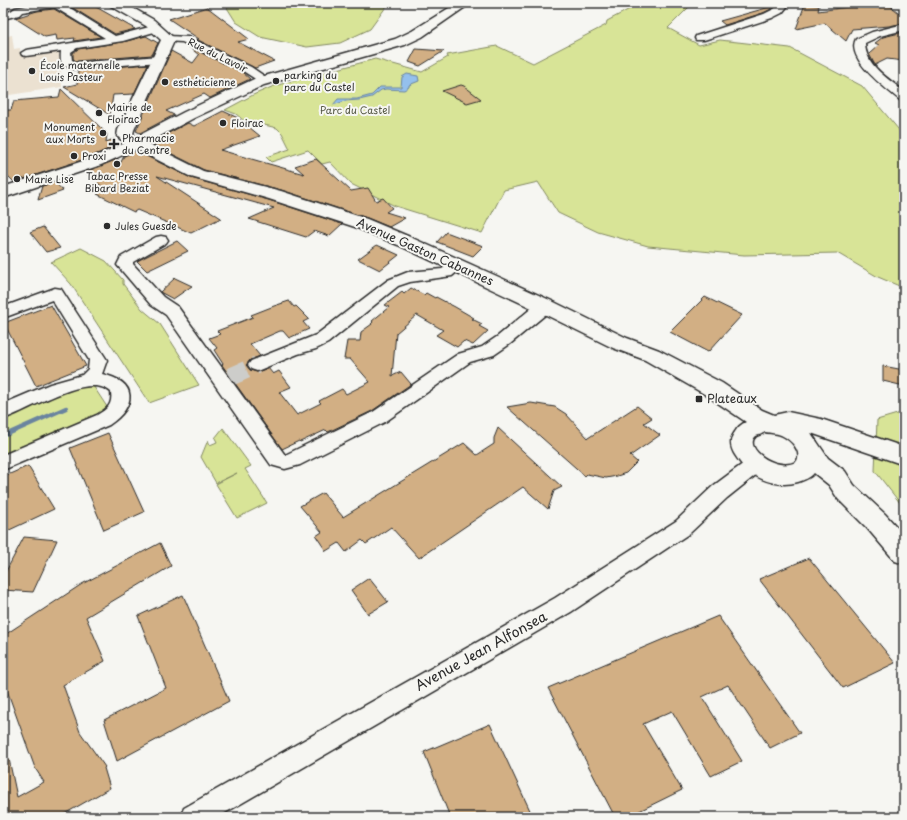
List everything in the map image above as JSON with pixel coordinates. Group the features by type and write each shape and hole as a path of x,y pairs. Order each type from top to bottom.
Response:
{"main road":[{"path":"115,3 157,28 168,39 126,130 125,136 135,143"},
{"path":"3,193 95,162 189,115 264,80 400,42 417,34 464,3"},
{"name":"Avenue Gaston Cabannes","path":"135,143 197,174 275,195 361,223 457,265 620,343 652,355 714,389 747,413 773,424"},
{"name":"Avenue Gaston Cabannes","path":"620,343 646,360 705,393 720,404 730,413 743,436"},
{"path":"807,446 810,459 807,465 802,470 785,475 775,474 755,465 743,450 742,443 743,436 754,426 773,424 788,420 821,427 904,456"},
{"path":"773,424 791,430 807,446 820,464 837,478 846,492 876,521 904,553"},
{"path":"807,446 830,434 843,435"},
{"path":"795,473 829,483 846,492"}],"street":[{"path":"700,38 768,16 778,11 785,3"},
{"path":"3,16 16,13 15,6 48,4 58,5 60,9 66,13 84,20 110,36 111,40"},
{"path":"904,27 871,35 859,43 860,50 874,72 904,97"},
{"path":"26,53 123,38 157,28"},
{"name":"Rue du Lavoir","path":"168,39 184,39 247,68 264,80"},
{"path":"72,46 66,51 66,62 74,66 159,59"},
{"path":"161,240 126,260 125,265 157,301 172,311 226,379 278,460 285,462 293,460 379,417 464,358 488,351 504,340 545,306"},
{"path":"256,365 322,339 393,283 408,277 447,273 457,265"},
{"path":"3,313 55,293 98,360 98,366 93,376 88,380"},
{"path":"3,412 66,386 88,380 101,380 117,385 121,392 122,400 115,413 97,423 3,463"},
{"name":"Avenue Jean Alfonsea","path":"193,817 569,601 683,527 720,492 755,465"}],"shaded area":[{"name":"École maternelle Louis Pasteur","path":"12,35 14,49 20,48 20,55 59,50 62,87 3,96 3,37"}],"green space":[{"path":"222,3 394,3 386,7 370,29 340,43 307,47 260,37 236,22 226,6"},
{"name":"Parc du Castel","path":"641,3 701,3 690,6 668,28 699,45 720,40 790,48 862,86 904,136 904,288 878,277 837,253 744,255 648,246 598,232 558,213 538,182 504,190 482,233 395,206 351,184 330,162 322,164 308,150 271,162 266,157 290,149 282,133 277,128 243,120 236,114 225,110 274,86 375,59 422,72 448,57 447,55 497,46 533,63 606,25 607,21"},
{"path":"81,248 106,261 123,280 123,284 142,309 160,324 199,385 149,403 71,284 51,262"},
{"path":"92,384 109,410 3,458 3,415 69,390"},
{"path":"904,412 904,508 875,471 877,420"},
{"path":"223,428 251,466 245,469 267,503 237,518 216,484 237,473 216,483 201,457 208,440 210,445 217,442 215,438"}],"water":[{"path":"407,74 418,76 419,81 409,85 409,87 404,90 381,90 372,97 345,101 333,105 338,99 357,99 372,95 380,87 401,87 402,77"}],"building":[{"path":"65,3 89,3 135,29 115,34"},
{"path":"887,3 904,17 904,23 889,26 852,29 846,41 825,23 796,29 805,4 819,6 818,11"},
{"path":"207,7 249,39 238,42 274,61 255,68 196,39 199,39 169,19"},
{"path":"770,7 771,9 763,13 725,25 720,21"},
{"path":"54,9 101,37 74,41 75,38 57,40 56,35 45,37 15,18 37,11"},
{"path":"904,32 904,61 887,59 875,65 869,54 879,45 875,43 883,37"},
{"path":"146,36 158,43 152,55 76,61 73,59 73,53 78,49 123,42"},
{"path":"189,47 242,72 250,79 210,98 204,94 166,111 174,115 140,133 136,131 171,51 193,63 199,55"},
{"path":"416,49 444,51 420,66 409,62"},
{"path":"148,64 134,94 113,95 110,115 64,87 77,84 78,70"},
{"path":"461,85 481,99 467,103 442,91"},
{"path":"61,89 107,134 106,142 114,139 115,146 88,158 14,182 3,171 3,118 6,110 11,110 14,101 59,97"},
{"path":"223,111 238,118 260,136 220,150 304,174 295,166 316,159 351,191 368,188 376,201 383,198 392,208 386,212 405,218 389,227 367,218 281,190 204,170 152,144 156,143 153,141 188,123 194,126"},
{"path":"136,151 191,178 269,200 342,224 329,236 314,231 306,237 249,219 274,208 157,176 221,218 191,233 137,210 134,212 97,194 105,189 85,172 118,159 119,166 124,156"},
{"path":"55,182 63,191 38,200 42,186"},
{"path":"43,227 60,248 46,252 30,232"},
{"path":"446,232 483,246 473,256 437,242"},
{"path":"177,241 188,251 147,271 137,261"},
{"path":"377,245 399,255 380,270 358,259"},
{"path":"175,278 192,286 173,299 160,292"},
{"path":"411,288 424,295 426,293 435,298 436,297 455,307 474,318 472,319 482,324 479,326 488,331 473,345 464,341 457,347 436,335 443,330 417,315 396,333 392,376 401,372 411,384 372,411 328,432 326,430 282,449 222,365 223,364 214,350 217,348 209,338 220,334 217,331 253,317 251,315 274,306 289,301 294,307 296,306 309,319 303,322 309,329 289,338 283,331 280,331 250,344 260,356 250,360 246,365 250,370 257,372 268,368 273,374 279,371 291,387 279,392 297,415 321,403 319,401 342,389 346,394 370,382 350,359 344,359 347,341 360,341 361,332 372,324 372,321 389,307 385,305 402,292 404,294"},
{"path":"705,297 742,315 708,352 670,332"},
{"path":"51,305 86,366 36,386 4,323"},
{"path":"883,366 904,370 904,386 883,381"},
{"path":"531,403 555,407 566,414 588,438 637,406 652,418 644,423 660,435 630,456 637,462 626,473 606,478 587,474 585,476 507,407"},
{"path":"498,428 562,487 554,491 548,509 523,487 419,558 391,527 366,544 362,540 346,552 339,543 326,551 316,536 322,532 300,506 323,493 343,517 464,443 477,455 494,444 494,438"},
{"path":"108,433 144,512 104,530 70,448"},
{"path":"28,466 54,509 3,533 3,477"},
{"path":"24,537 57,540 33,592 3,590 3,577"},
{"path":"160,543 171,566 86,617 105,661 63,685 80,732 105,767 104,768 110,788 59,817 3,817 3,759 9,759 17,797 44,782 35,768 3,679 3,636 82,584"},
{"path":"809,558 895,663 843,688 759,579"},
{"path":"369,578 388,602 368,614 351,590"},
{"path":"183,595 229,701 117,761 104,720 166,688 138,616"},
{"path":"718,616 800,733 770,748 728,685 702,697 742,761 711,776 672,711 643,724 682,790 627,817 615,817 548,688"},
{"path":"490,724 533,817 450,817 424,752"}],"waterway":[{"path":"3,436 66,408"}],"tunnel":[{"path":"230,377 257,365"}],"place":[{"name":"École maternelle Louis Pasteur","path":"32,71"},
{"name":"parking du parc du Castel","path":"276,81"},
{"name":"esthéticienne","path":"165,82"},
{"name":"Mairie de Floirac","path":"99,113"},
{"name":"Floirac","path":"223,123"},
{"name":"Monument aux Morts","path":"103,133"},
{"name":"Pharmacie du Centre","path":"114,144"},
{"name":"Proxi","path":"74,156"},
{"name":"Tabac Presse Bibard Beziat","path":"117,164"},
{"name":"Marie Lise","path":"17,179"},
{"name":"Jules Guesde","path":"107,226"},
{"name":"Plateaux","path":"699,399"}]}
